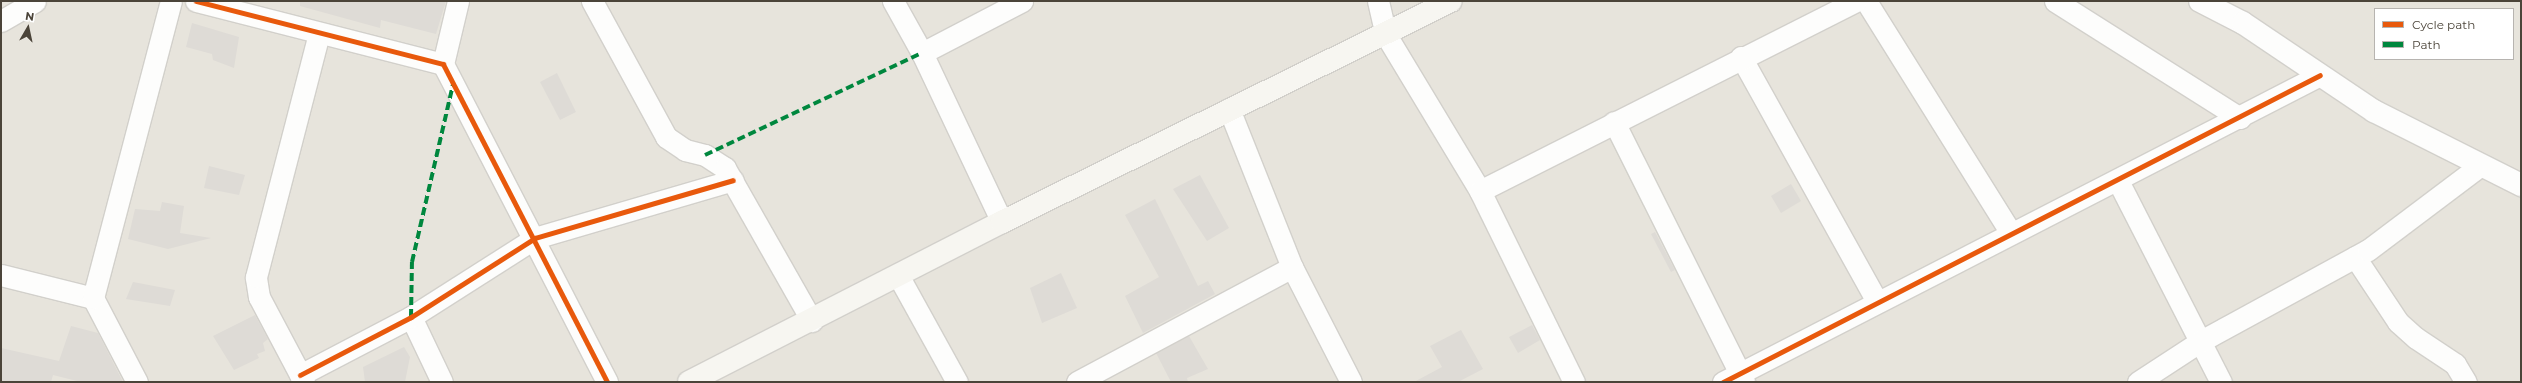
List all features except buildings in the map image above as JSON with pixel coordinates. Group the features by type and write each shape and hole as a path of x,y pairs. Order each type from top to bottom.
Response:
{"main road":[{"path":"689,382 899,277 1002,222 1451,1"}],"street":[{"path":"1,21 34,1"},
{"path":"137,382 93,298 171,1"},
{"path":"196,1 231,5 320,33 443,64"},
{"path":"458,1 443,64 535,238 607,382"},
{"path":"592,1 666,137 685,150 705,155 725,168 812,321"},
{"path":"893,1 922,53 1002,222"},
{"path":"922,53 1022,1"},
{"path":"1480,192 1741,57 1856,1"},
{"path":"1866,1 2012,233"},
{"path":"2055,1 2240,118"},
{"path":"2200,1 2243,23 2374,111 2521,185"},
{"path":"1380,2 1386,34 1480,192 1574,382"},
{"path":"320,33 256,277 259,297 302,378 411,317 535,238 733,180"},
{"path":"1741,57 1877,301"},
{"path":"1614,122 1736,379 1877,301 2118,181 2240,118 2320,74"},
{"path":"1229,109 1292,267 1351,382"},
{"path":"2138,382 2201,341 2355,257 2481,165"},
{"path":"2118,181 2221,382"},
{"path":"2355,257 2398,322 2416,338 2455,364 2466,382"},
{"path":"1076,382 1292,267"},
{"path":"1,275 93,298"},
{"path":"899,277 957,382"},
{"path":"411,317 442,382"}],"shaded area":[{"path":"1,1 2521,1 2521,382 1,382"}],"marked path":[{"path":"705,155 922,53"},
{"path":"411,317 412,262 453,84"}],"cycle path":[{"path":"196,1 443,64 607,382"},
{"path":"1723,382 2320,75"},
{"path":"300,375 411,317 535,238 733,180"}]}
